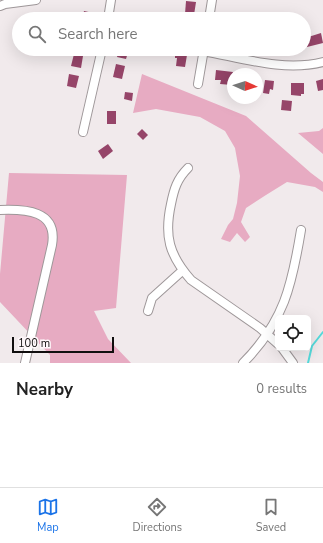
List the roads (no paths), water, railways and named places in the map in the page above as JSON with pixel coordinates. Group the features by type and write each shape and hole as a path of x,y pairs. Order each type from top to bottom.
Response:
{"street":[{"path":"0,6 36,0"},
{"path":"109,12 111,0"},
{"path":"210,12 212,0"},
{"path":"83,132 100,56"},
{"path":"198,84 203,56"},
{"path":"235,56 287,66 310,65 323,62"},
{"path":"188,168 182,174 175,188 168,220 167,232 173,256 182,271 191,280 275,341"},
{"path":"0,210 18,209 35,212 45,219 52,232 52,245 25,363"},
{"path":"243,363 268,335 284,303 290,287 301,230"},
{"path":"148,311 152,298 182,271"},
{"path":"284,351 293,363"}],"waterway":[{"path":"308,363 312,346 323,332"}]}
